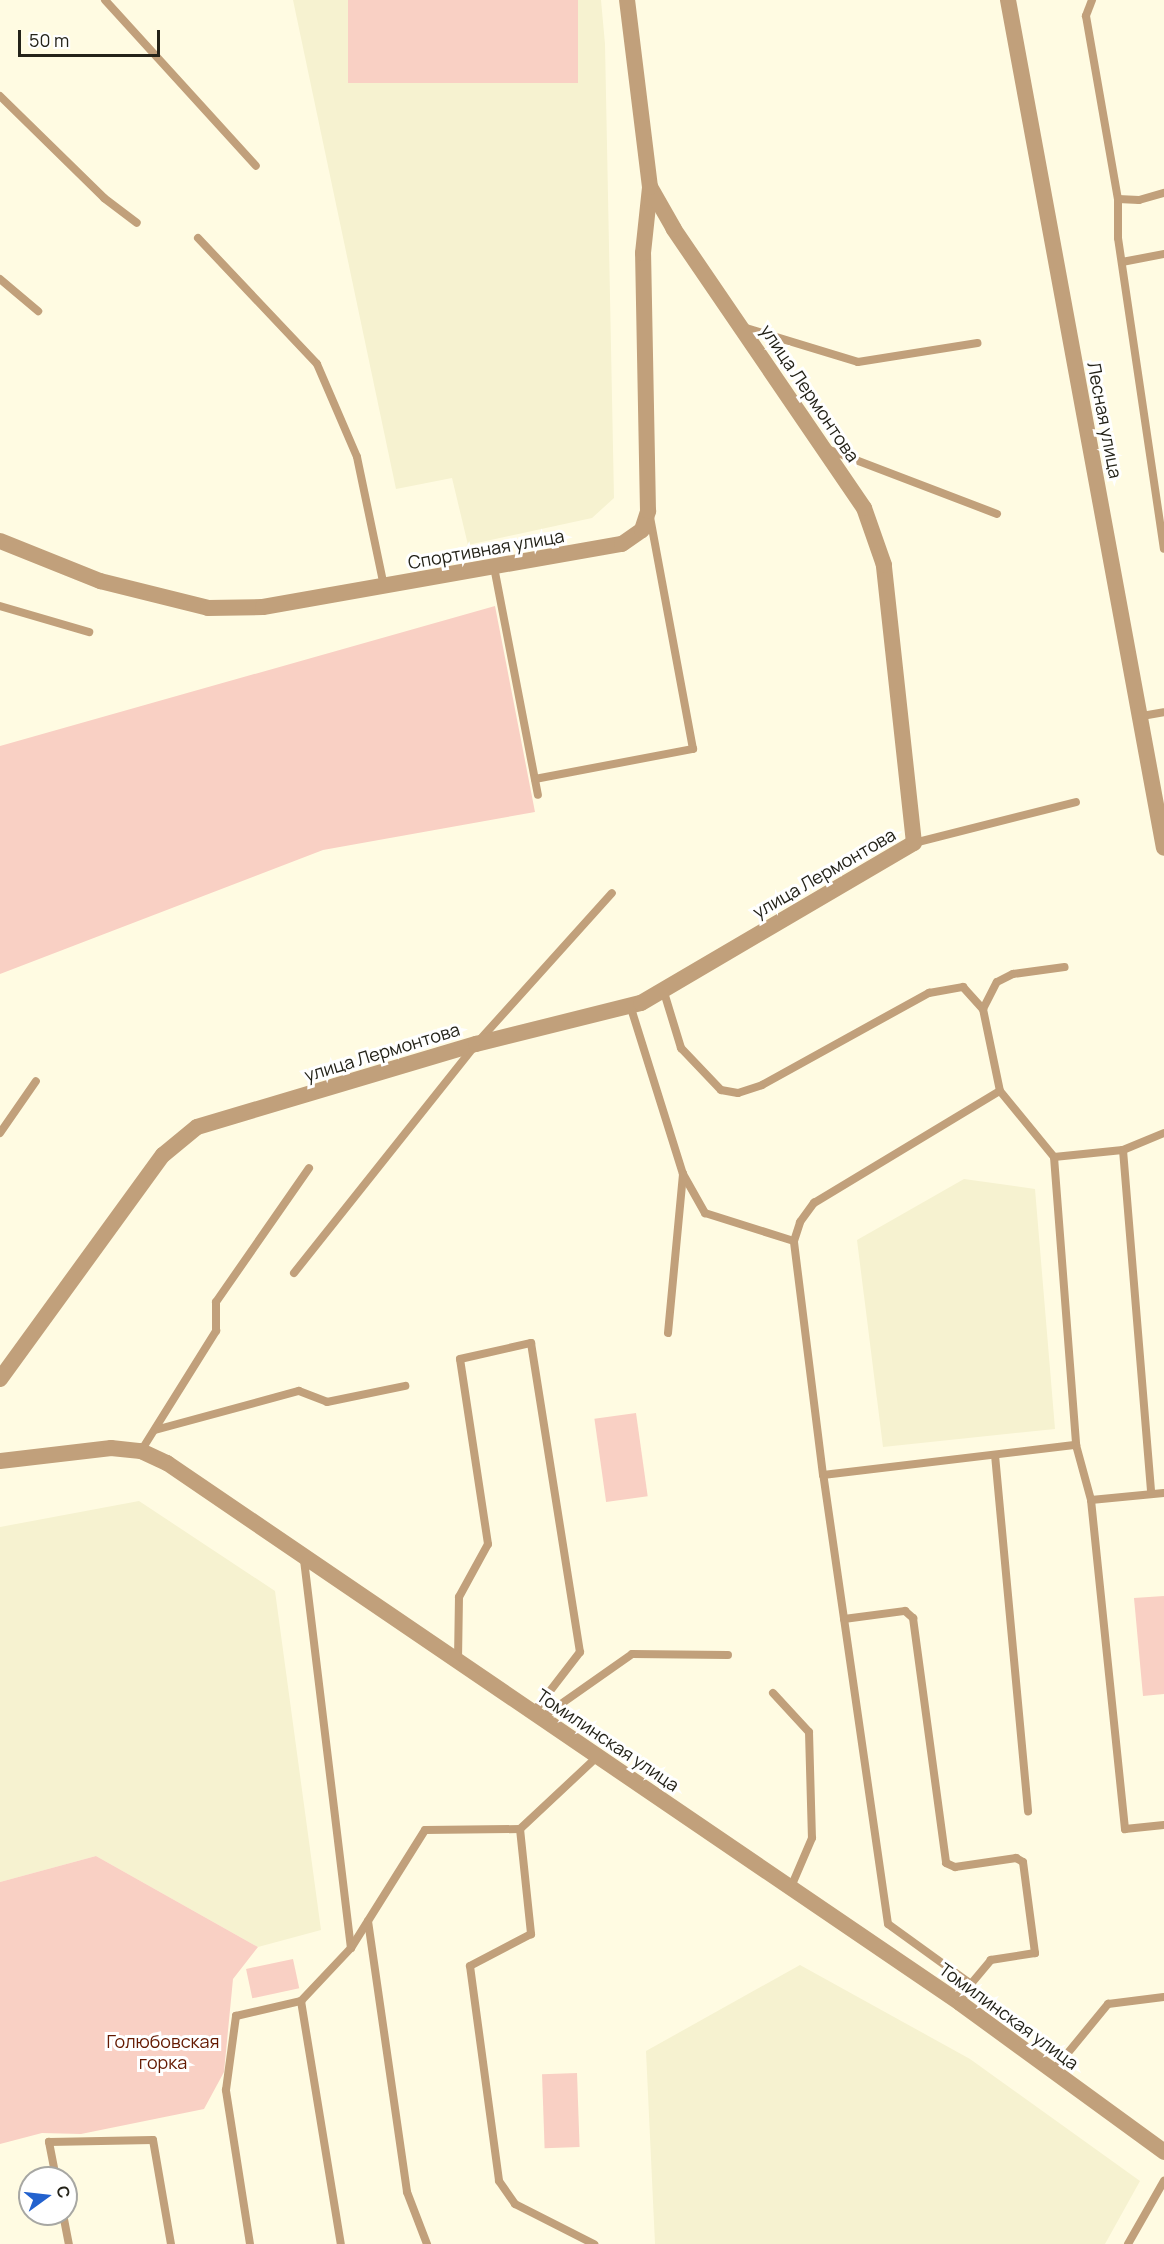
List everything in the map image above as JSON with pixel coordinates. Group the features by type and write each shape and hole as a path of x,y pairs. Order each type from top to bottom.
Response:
{"street":[{"name":"улица Лермонтова","path":"0,1379 163,1155 197,1127 476,1044 630,1005 663,989 914,843 884,565 864,508 674,229 650,187 627,0"},
{"name":"Лесная улица","path":"1008,0 1142,716 1161,800 1164,848"},
{"path":"648,511 643,253 650,187"},
{"name":"Спортивная улица","path":"0,541 100,581 208,608 263,607 622,544 642,530 648,511"},
{"name":"Томилинская улица","path":"0,1461 111,1448 141,1451 167,1463 304,1560 598,1755 960,2003 1164,2152"}],"lane":[{"path":"105,0 256,165"},
{"path":"1092,0 1086,16 1118,199 1122,262 1164,549"},
{"path":"0,96 104,198 137,223"},
{"path":"1118,199 1139,200 1164,193"},
{"path":"198,238 317,364 357,457 384,586"},
{"path":"1122,262 1164,254"},
{"path":"0,279 38,311"},
{"path":"742,327 858,362 978,343"},
{"path":"821,447 997,514"},
{"path":"535,778 693,749 648,511"},
{"path":"495,567 538,795"},
{"path":"0,606 89,632"},
{"path":"1142,716 1164,712"},
{"path":"914,843 1076,802"},
{"path":"294,1274 476,1044 612,893"},
{"path":"983,1009 997,982 1012,974 1065,967"},
{"path":"663,989 681,1048 721,1090 738,1092 762,1085 929,993 963,987 983,1009 1000,1091 1054,1157 1076,1445 1091,1500 1125,1829 1164,1825"},
{"path":"630,1005 683,1174 705,1214 794,1240"},
{"path":"0,1133 36,1081"},
{"path":"971,1984 888,1924 823,1475 794,1240 800,1222 814,1203 1000,1091"},
{"path":"1054,1157 1123,1150 1164,1133"},
{"path":"1123,1150 1152,1494"},
{"path":"141,1451 216,1331 216,1302 309,1168"},
{"path":"668,1333 683,1174"},
{"path":"458,1662 459,1597 488,1544 460,1359 531,1343 580,1652 537,1716"},
{"path":"154,1430 298,1391 327,1402 405,1386"},
{"path":"823,1475 1076,1445"},
{"path":"995,1455 1028,1810"},
{"path":"1091,1500 1164,1493"},
{"path":"304,1560 351,1948"},
{"path":"844,1619 905,1611 913,1618 946,1863 955,1867 1016,1858 1023,1862 1035,1953 990,1960 971,1984 960,2003"},
{"path":"537,1716 632,1654 728,1655"},
{"path":"773,1693 810,1732 812,1838 791,1887"},
{"path":"250,2244 226,2090 236,2016 300,2001 351,1948 425,1830 520,1828 598,1755"},
{"path":"520,1828 531,1934 470,1966 499,2181 515,2204 594,2244"},
{"path":"368,1921 406,2192 427,2244"},
{"path":"1053,2072 1108,2004 1164,1997"},
{"path":"300,2001 341,2244"},
{"path":"54,2166 49,2142 153,2140 171,2244"},
{"path":"1128,2244 1164,2181"},
{"path":"65,2226 69,2244"}],"shaded area":[{"path":"293,0 601,0 605,44 614,498 592,518 468,545 452,478 396,489"},
{"path":"964,1179 1035,1189 1055,1429 883,1447 857,1240"},
{"path":"139,1501 275,1591 321,1930 258,1947 96,1856 0,1882 0,1527"},
{"path":"800,1965 970,2059 1140,2181 1105,2244 655,2244 646,2051"}],"green space":[{"path":"348,0 578,0 578,83 348,83"},
{"path":"495,606 535,812 323,850 0,974 0,746"},
{"path":"636,1413 648,1496 606,1502 594,1419"},
{"path":"1164,1596 1164,1694 1143,1696 1134,1598"},
{"name":"Голюбовская горка","path":"96,1856 258,1947 233,1979 224,2072 204,2109 81,2134 42,2133 0,2144 0,1882"},
{"path":"293,1959 299,1988 252,1998 246,1969"},
{"path":"577,2073 580,2147 545,2148 542,2074"}]}
